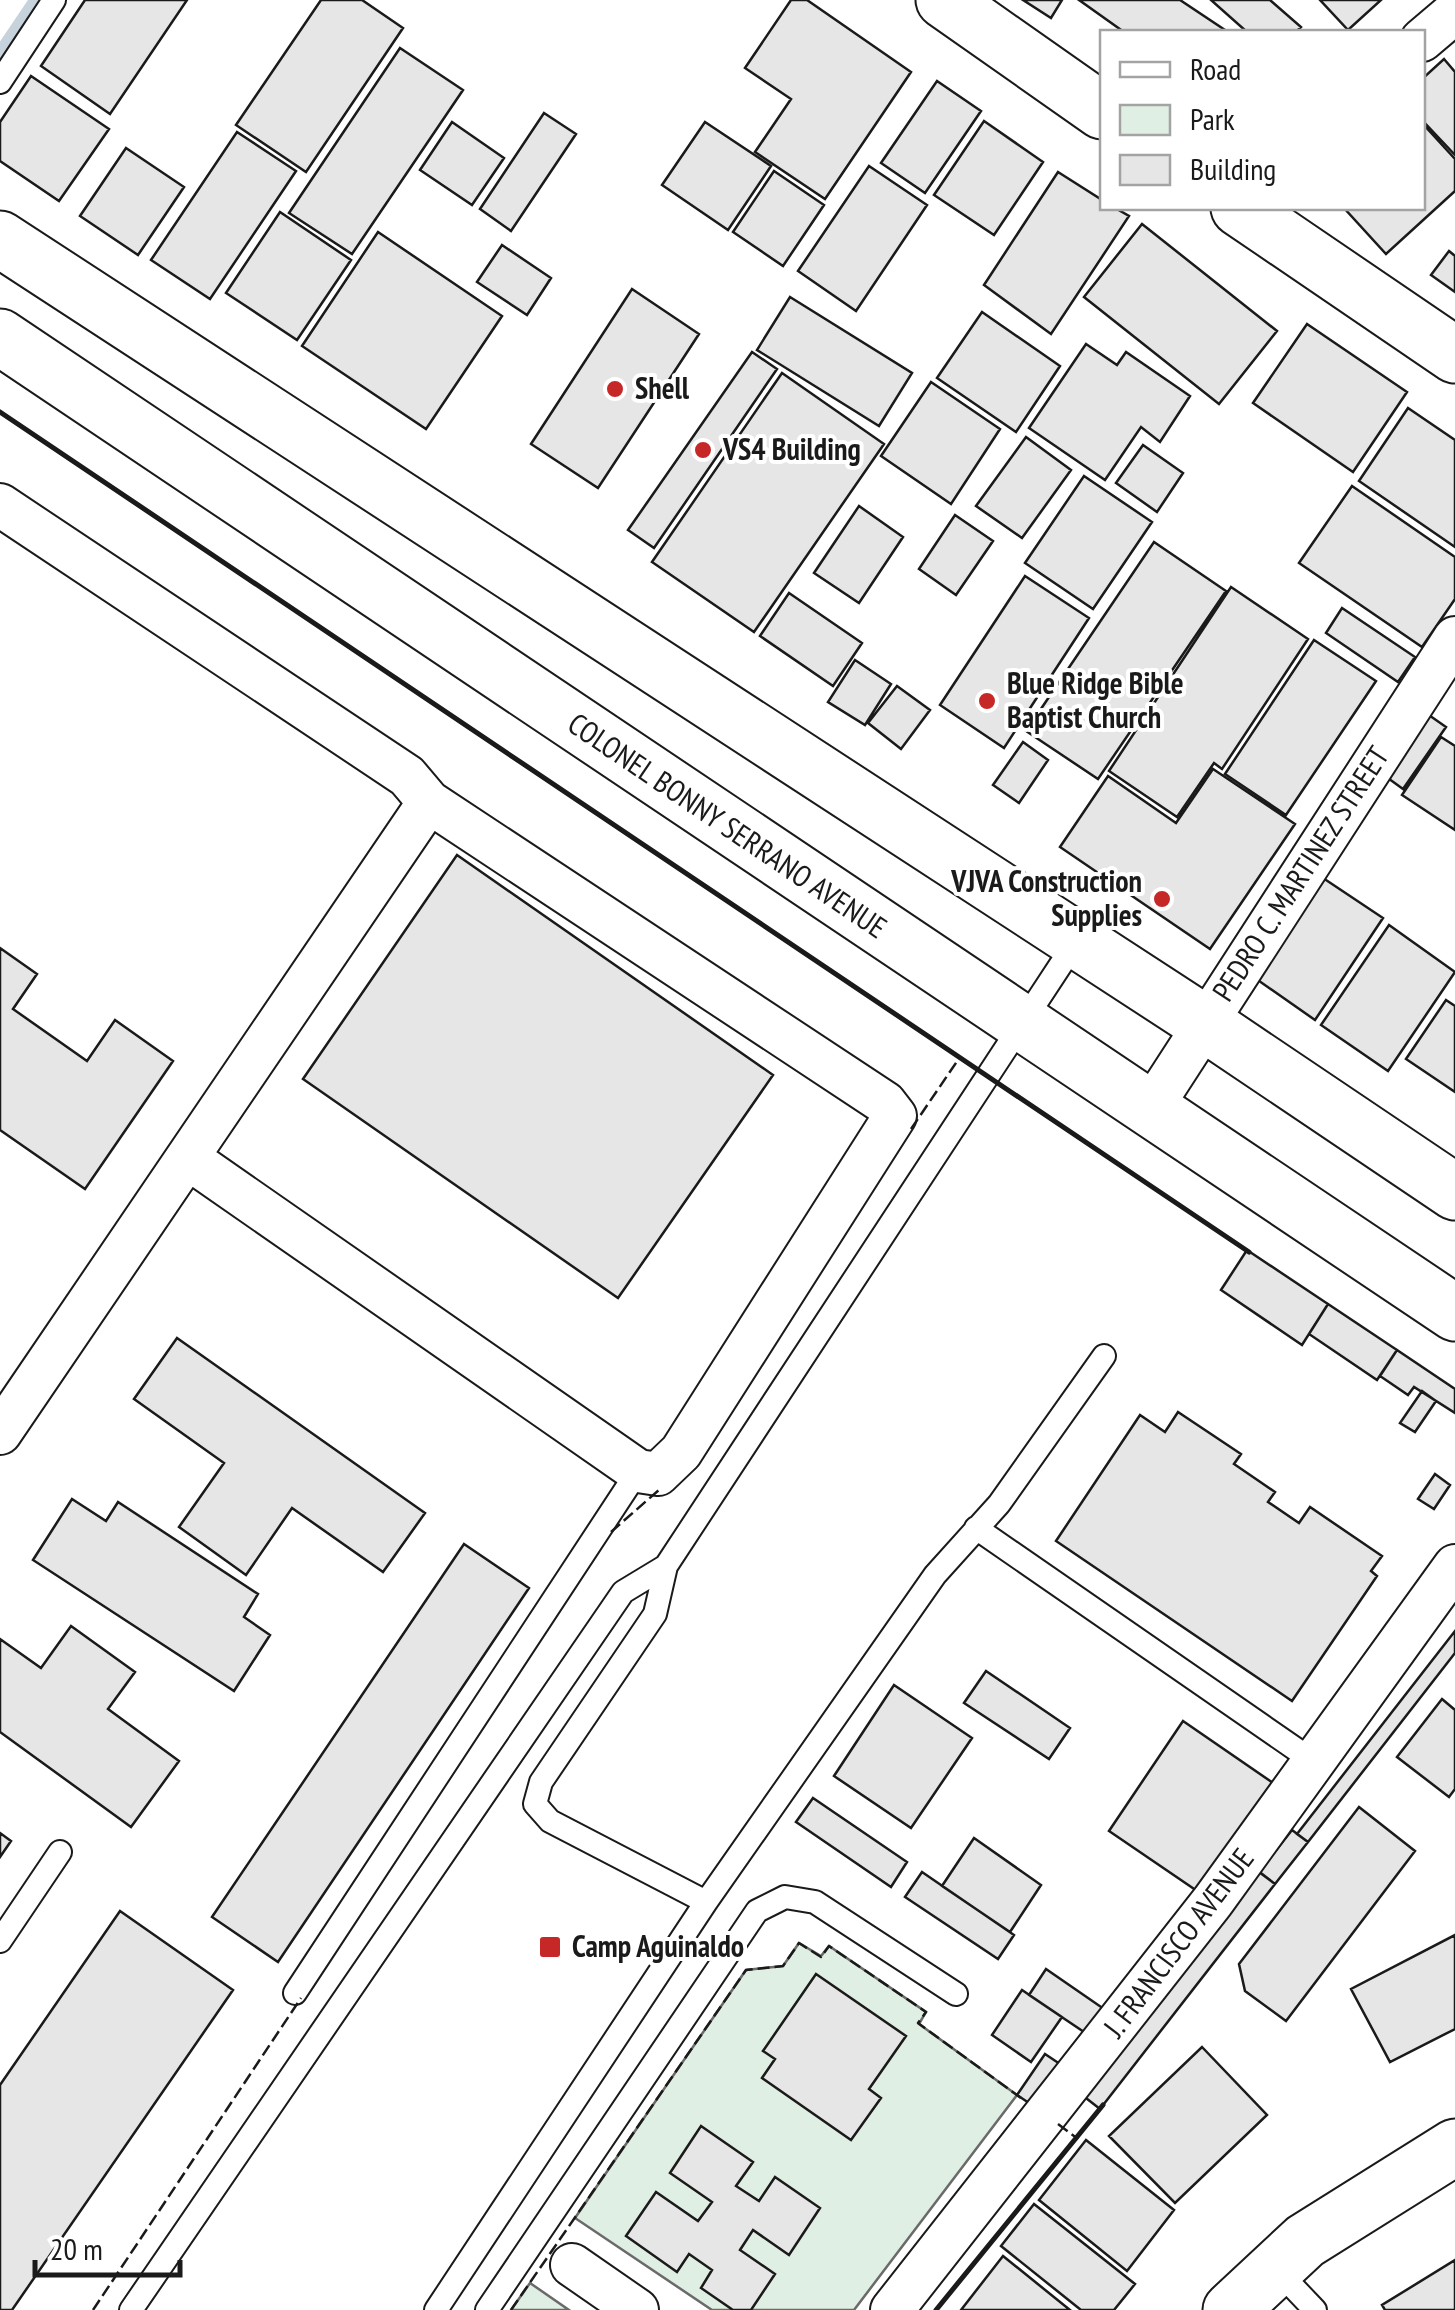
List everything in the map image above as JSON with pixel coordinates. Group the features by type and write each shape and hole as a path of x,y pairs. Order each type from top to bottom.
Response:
{"main road":[{"path":"944,0 1100,110"},
{"path":"1243,210 1455,355"},
{"path":"0,239 1076,940 1455,1192"},
{"name":"COLONEL BONNY SERRANO AVENUE","path":"0,337 1455,1313"},
{"path":"1231,2310 1274,2268 1342,2216 1455,2147"}],"street":[{"path":"1425,37 1455,12"},
{"path":"0,505 407,776 429,802 885,1102 895,1116 681,1452 658,1474 638,1472 188,1158"},
{"name":"PEDRO C. MARTINEZ STREET","path":"1149,1111 1455,638"},
{"path":"0,1432 429,802"},
{"name":"J. FRANCISCO AVENUE","path":"892,2310 1201,1916 1455,1566"},
{"path":"572,2265 637,2310"}],"lane":[{"path":"0,82 54,0"},
{"path":"706,1902 550,1821 536,1804 541,1782 656,1614 666,1566 1076,940"},
{"path":"436,2310 706,1902 950,1554 999,1504 1104,1356"},
{"path":"295,1993 638,1472"},
{"path":"976,1528 1313,1761"},
{"path":"131,2310 622,1592 666,1566"},
{"path":"0,1942 60,1852"},
{"path":"488,2310 757,1911 785,1897 815,1902 956,1994"},
{"path":"1274,2268 1316,2310"}],"green space":[{"path":"799,1943 821,1956 829,1946 926,2012 919,2024 1017,2095 854,2310 712,2310 575,2218 746,1970 783,1966"},
{"path":"530,2283 569,2310 511,2310"}],"building":[{"path":"85,0 187,0 110,114 41,66"},
{"path":"321,0 362,0 403,28 306,172 236,125"},
{"path":"791,0 807,0 911,72 825,199 755,152 791,99 745,68"},
{"path":"1023,0 1062,0 1051,18"},
{"path":"1079,0 1180,0 1225,30 1121,30"},
{"path":"1211,0 1270,0 1301,27 1298,30 1245,30"},
{"path":"1320,0 1381,0 1348,30"},
{"path":"400,48 463,90 352,254 289,213"},
{"path":"1444,59 1455,72 1455,155 1425,123 1425,76"},
{"path":"31,76 109,129 59,201 0,161 0,122"},
{"path":"937,81 981,111 925,193 881,163"},
{"path":"544,113 576,134 511,231 480,209"},
{"path":"984,121 1043,162 994,235 934,195"},
{"path":"452,122 504,158 472,205 420,170"},
{"path":"705,122 771,166 728,230 662,185"},
{"path":"1425,126 1455,159 1455,191 1386,254 1346,210 1425,210"},
{"path":"237,132 296,171 210,299 151,260"},
{"path":"126,148 184,187 138,255 80,216"},
{"path":"869,166 927,205 856,311 798,271"},
{"path":"774,171 824,205 783,266 733,232"},
{"path":"1058,172 1100,199 1100,210 1118,210 1129,216 1051,334 984,285"},
{"path":"280,212 351,260 297,340 226,293"},
{"path":"1142,224 1277,331 1219,404 1084,297"},
{"path":"378,232 502,316 426,429 302,346"},
{"path":"502,245 551,278 527,315 477,282"},
{"path":"1449,251 1455,256 1455,292 1431,275"},
{"name":"Shell","path":"632,289 699,334 598,488 531,444"},
{"path":"790,297 912,373 879,426 757,350"},
{"path":"982,312 1060,366 1016,432 937,378"},
{"path":"1307,324 1407,392 1353,472 1253,403"},
{"path":"1086,344 1117,365 1126,352 1190,396 1160,442 1141,427 1105,480 1029,428"},
{"name":"VS4 Building","path":"752,352 777,369 654,548 628,530"},
{"path":"782,373 884,444 754,632 652,562"},
{"path":"931,382 1000,429 951,504 881,456"},
{"path":"1408,408 1455,440 1455,547 1359,481"},
{"path":"1026,437 1071,470 1022,538 976,506"},
{"path":"1143,445 1183,473 1157,512 1116,483"},
{"path":"1084,476 1152,522 1093,609 1025,563"},
{"path":"1352,486 1455,557 1455,599 1422,647 1299,563"},
{"path":"859,506 903,537 859,603 814,573"},
{"path":"955,515 993,541 956,595 919,569"},
{"path":"1154,542 1226,591 1098,779 1026,731"},
{"path":"1025,576 1089,618 1004,748 940,705"},
{"path":"1231,587 1308,639 1222,769 1214,763 1177,817 1109,771"},
{"path":"789,593 862,643 833,686 760,636"},
{"path":"1342,608 1415,657 1398,682 1326,633"},
{"path":"1314,640 1376,681 1286,815 1225,774"},
{"path":"855,660 891,684 865,725 828,702"},
{"path":"897,686 930,710 901,749 868,723"},
{"path":"1416,706 1446,727 1403,789 1374,768"},
{"path":"1441,737 1455,746 1455,830 1402,795"},
{"path":"1023,742 1048,760 1019,803 993,785"},
{"path":"1213,769 1295,824 1210,949 1060,847 1108,776 1176,823"},
{"path":"457,855 773,1075 618,1298 303,1079"},
{"path":"1320,876 1383,918 1315,1020 1252,976"},
{"path":"1389,925 1455,972 1388,1071 1321,1025"},
{"path":"0,948 37,974 13,1009 87,1061 115,1020 173,1061 85,1189 0,1130"},
{"path":"1446,1000 1455,1006 1455,1092 1406,1059"},
{"path":"1247,1250 1328,1304 1302,1345 1221,1290"},
{"path":"1328,1304 1397,1350 1377,1380 1309,1334"},
{"path":"177,1338 425,1513 383,1572 292,1508 246,1575 179,1527 224,1463 134,1399"},
{"path":"1397,1350 1455,1389 1455,1413 1414,1387 1408,1395 1380,1376"},
{"path":"1422,1391 1436,1401 1415,1432 1400,1423"},
{"path":"1178,1412 1241,1454 1234,1464 1275,1492 1268,1502 1299,1523 1310,1507 1382,1556 1371,1571 1377,1576 1292,1701 1056,1541 1140,1415 1165,1432"},
{"path":"1435,1474 1450,1485 1434,1509 1418,1499"},
{"path":"72,1499 106,1521 118,1502 258,1594 244,1617 270,1635 234,1691 33,1560"},
{"path":"464,1544 529,1588 278,1962 212,1917"},
{"path":"71,1626 135,1672 108,1709 179,1761 131,1827 0,1732 0,1639 41,1668"},
{"path":"1455,1631 1455,1653 1308,1842 1297,1834"},
{"path":"986,1671 1070,1728 1049,1759 964,1703"},
{"path":"894,1685 972,1738 911,1828 834,1776"},
{"path":"1442,1699 1455,1710 1455,1789 1449,1797 1397,1757"},
{"path":"1183,1721 1276,1785 1203,1895 1109,1831"},
{"path":"813,1798 907,1862 891,1887 796,1822"},
{"path":"1359,1807 1415,1851 1286,2021 1245,1991 1239,1964"},
{"path":"1292,1830 1308,1842 1275,1884 1259,1872"},
{"path":"0,1833 11,1841 0,1857"},
{"path":"974,1838 1041,1885 1010,1932 942,1886"},
{"path":"1257,1870 1275,1884 1100,2109 1077,2091"},
{"path":"922,1872 1014,1935 998,1959 905,1897"},
{"path":"120,1911 233,1990 12,2310 0,2310 0,2085"},
{"path":"1455,1935 1455,2029 1390,2062 1351,1989"},
{"path":"1046,1969 1104,2009 1087,2034 1029,1995"},
{"path":"816,1974 906,2036 869,2089 881,2098 851,2140 762,2078 775,2059 763,2051"},
{"path":"1022,1990 1062,2017 1031,2062 992,2035"},
{"path":"1202,2047 1267,2115 1175,2203 1109,2136"},
{"path":"1045,2054 1066,2068 1038,2109 1017,2095"},
{"path":"701,2126 753,2162 736,2186 759,2201 775,2177 820,2208 789,2255 753,2230 740,2250 775,2274 751,2310 733,2310 701,2288 712,2270 689,2254 677,2272 626,2236 656,2192 698,2221 712,2202 670,2173"},
{"path":"1086,2140 1174,2210 1127,2271 1039,2200"},
{"path":"1034,2204 1135,2284 1114,2310 1081,2310 1001,2246"},
{"path":"1003,2256 1070,2310 961,2310"},
{"path":"1455,2260 1455,2310 1385,2310 1382,2305"}],"waterway":[{"path":"0,55 37,0"}],"fence":[{"path":"911,1129 960,1057"},
{"path":"611,1532 660,1489"},
{"path":"511,2310 746,1970 783,1966 799,1943 821,1957 829,1946 926,2012 918,2023 1021,2098"},
{"path":"93,2310 301,1998"},
{"path":"1058,2124 1078,2139"}],"wall":[{"path":"0,412 1249,1252"},
{"path":"936,2310 1103,2105"}],"place":[{"name":"Shell","path":"615,389"},
{"name":"VS4 Building","path":"703,450"},
{"name":"Blue Ridge Bible Baptist Church","path":"987,701"},
{"name":"VJVA Construction Supplies","path":"1162,899"},
{"name":"Camp Aguinaldo","path":"550,1947"}]}
